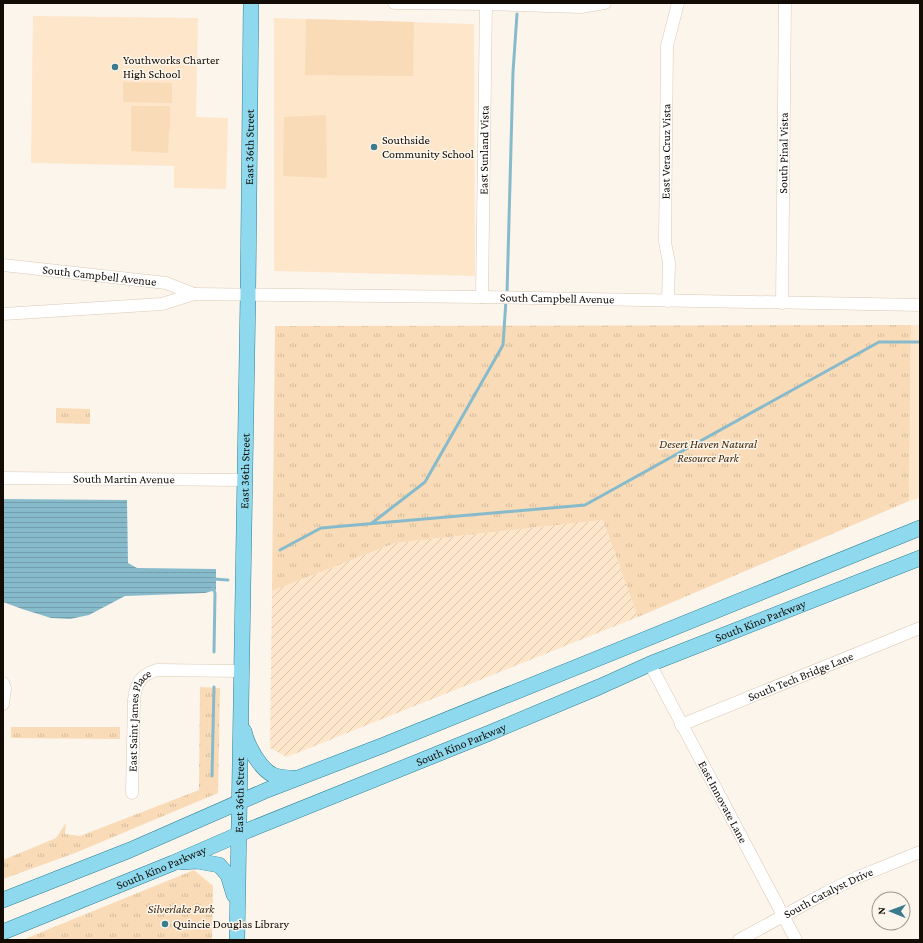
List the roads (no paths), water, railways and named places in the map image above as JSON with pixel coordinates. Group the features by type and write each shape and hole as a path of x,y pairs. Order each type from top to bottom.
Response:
{"main road":[{"name":"East 36th Street","path":"237,940 248,294 251,3"},
{"name":"South Kino Parkway","path":"3,900 130,850 298,778 391,743 920,528"},
{"name":"South Kino Parkway","path":"3,932 173,863 239,834 487,734 650,664 920,558"},
{"path":"241,722 246,740 258,761 268,771 274,775 298,778"},
{"path":"173,863 197,861 219,865 228,875 238,912"}],"street":[{"path":"394,3 486,3 581,7 605,3"},
{"name":"East Sunland Vista","path":"482,297 486,3"},
{"name":"East Vera Cruz Vista","path":"668,301 669,263 665,242 667,46 678,3"},
{"name":"South Pinal Vista","path":"782,303 785,3"},
{"name":"South Campbell Avenue","path":"3,265 166,283 194,294"},
{"name":"South Campbell Avenue","path":"3,314 162,304 194,294 482,297 920,305"},
{"name":"South Martin Avenue","path":"3,478 244,480"},
{"name":"South Tech Bridge Lane","path":"682,725 920,628"},
{"name":"East Innovate Lane","path":"650,664 796,940"},
{"name":"East Saint James Place","path":"132,793 134,700 137,677 157,670 242,671"},
{"path":"3,704 5,684"},
{"name":"South Catalyst Drive","path":"738,940 852,880 920,852"}],"water":[{"path":"3,499 127,500 128,563 137,568 216,569 216,590 205,593 125,596 89,615 70,619 51,618 3,602"}],"waterway":[{"path":"507,294 513,72 517,14"},
{"path":"372,523 425,482 503,345 506,300"},
{"path":"280,550 321,528 585,505 879,342 920,342"},
{"path":"214,579 228,580"},
{"path":"213,588 215,593 214,652"},
{"path":"212,776 214,687"}],"place":[{"name":"Youthworks Charter High School","path":"115,67"},
{"name":"Southside Community School","path":"374,147"},
{"name":"Quincie Douglas Library","path":"165,924"}],"park label":[{"name":"Desert Haven Natural Resource Park","path":"708,451"},
{"name":"Silverlake Park","path":"181,909"}]}
